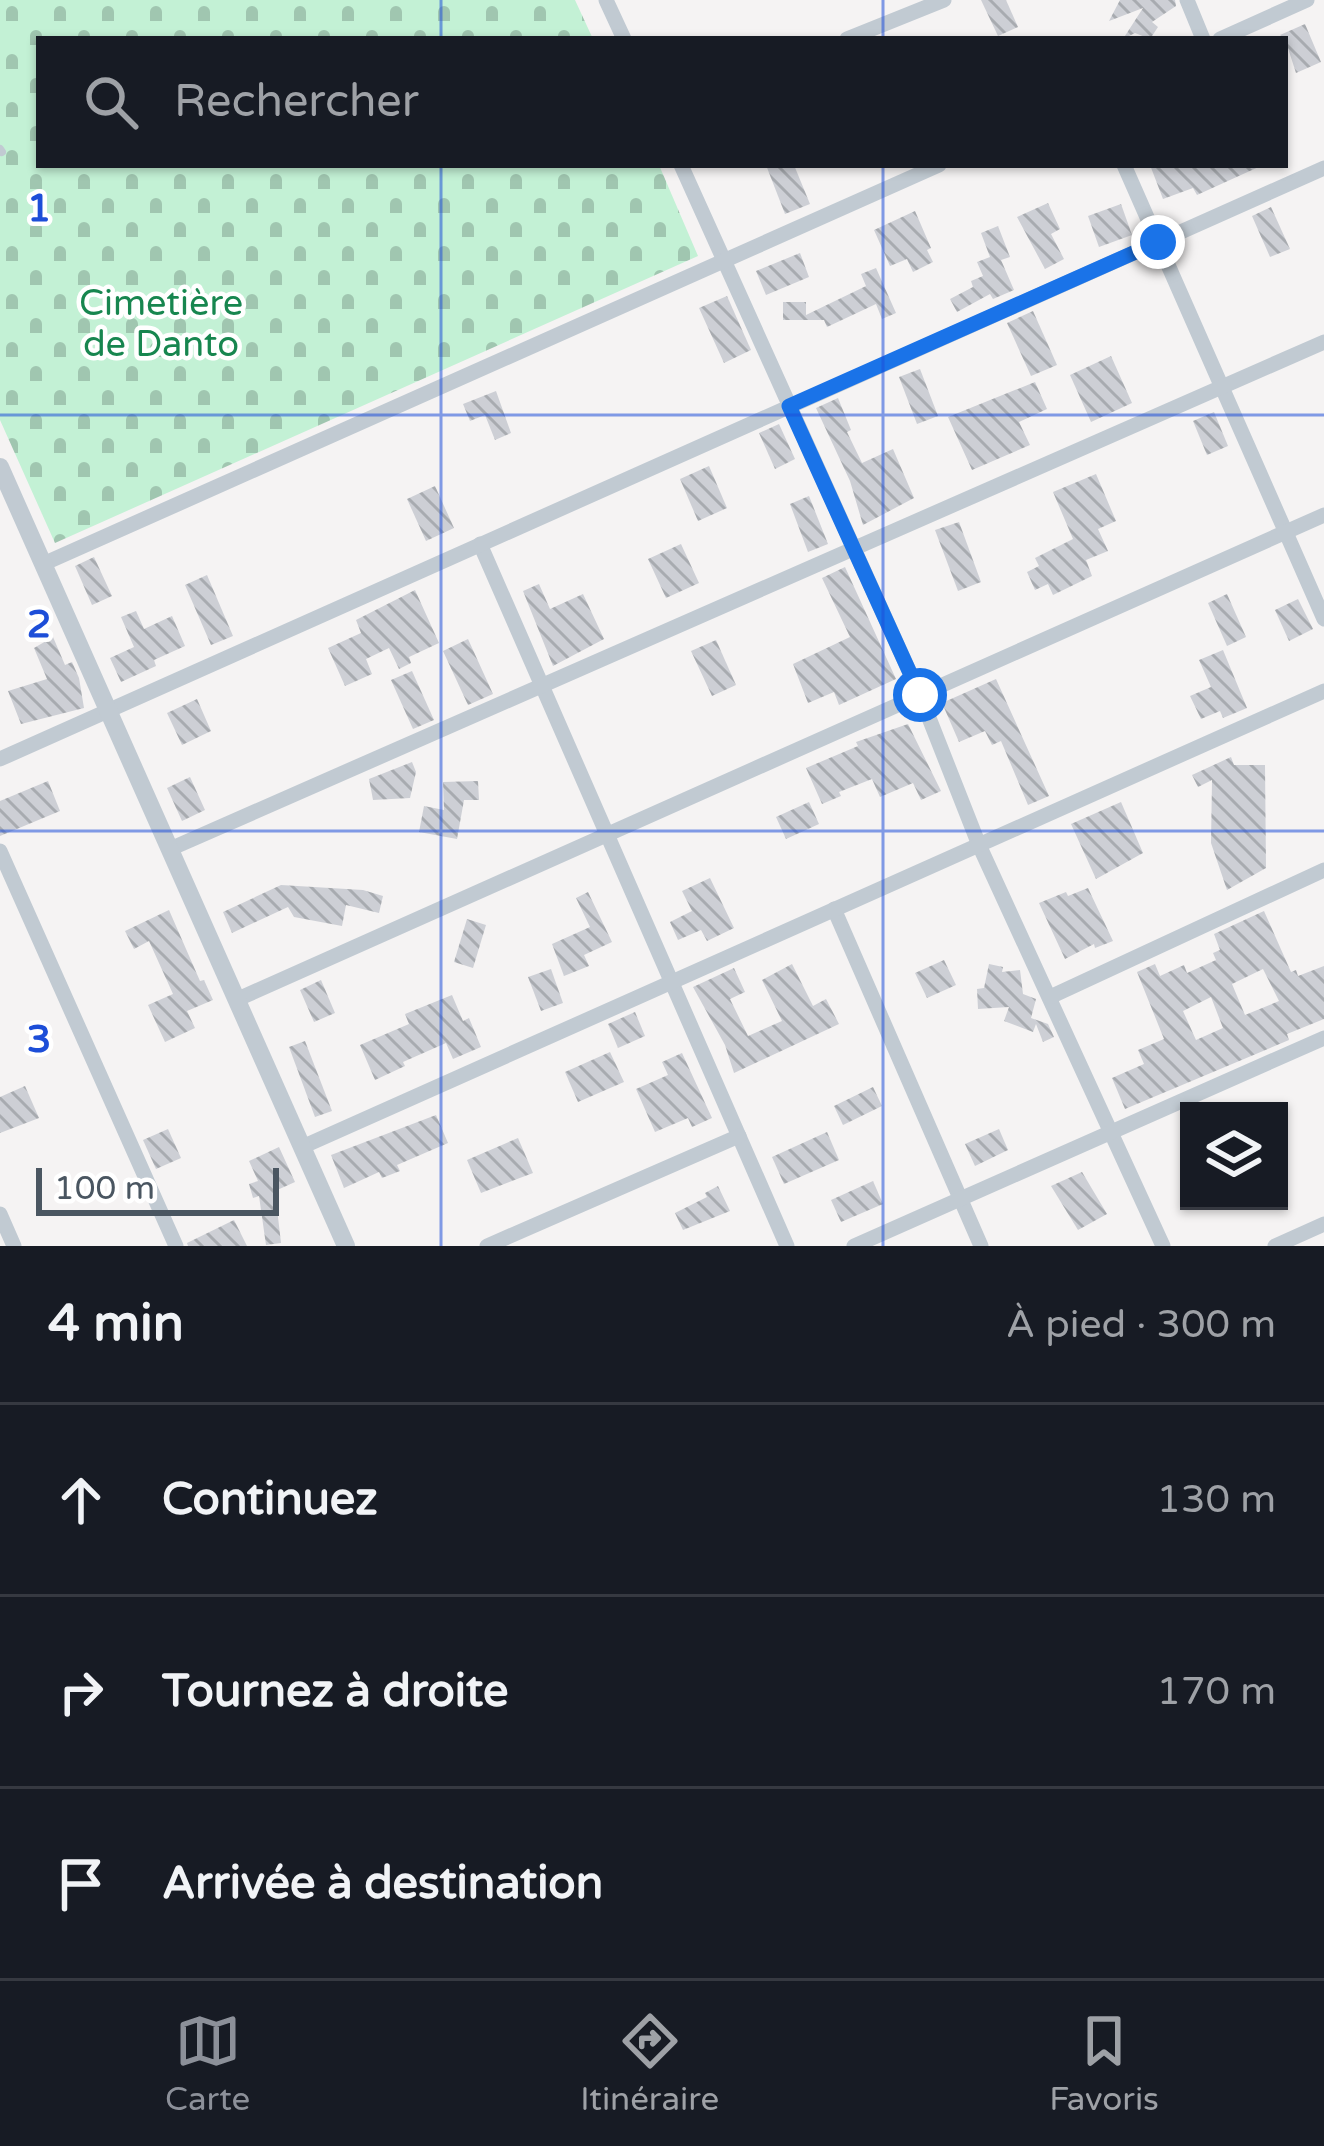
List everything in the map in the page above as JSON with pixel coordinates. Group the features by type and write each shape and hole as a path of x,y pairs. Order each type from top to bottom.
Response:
{"street":[{"path":"854,36 944,0"},
{"path":"1187,0 1202,36"},
{"path":"1227,36 1307,0"},
{"path":"609,1 623,36"},
{"path":"682,168 920,695 979,845 1163,1246"},
{"path":"44,564 932,168"},
{"path":"1125,168 1324,619"},
{"path":"0,759 1324,168"},
{"path":"170,849 1324,342"},
{"path":"0,467 346,1246"},
{"path":"238,999 1324,515"},
{"path":"480,544 787,1246"},
{"path":"302,1147 1324,691"},
{"path":"0,851 176,1246"},
{"path":"1051,997 1324,870"},
{"path":"834,910 981,1246"},
{"path":"854,1246 1324,1039"},
{"path":"487,1246 739,1136"},
{"path":"0,1214 14,1246"},
{"path":"1275,1246 1324,1224"}],"green space":[{"name":"Cimetière de Danto","path":"0,0 575,0 592,36 36,36 36,168 660,168 698,256 55,543 0,420"}],"building":[{"path":"981,0 1006,0 1018,27 998,36"},
{"path":"1120,0 1175,0 1176,6 1152,22 1158,27 1152,36 1125,36 1143,8 1109,21"},
{"path":"1305,24 1321,62 1296,73 1288,36 1280,35"},
{"path":"767,168 795,168 810,204 785,214"},
{"path":"1151,168 1256,168 1197,195 1193,188 1163,199"},
{"path":"1048,203 1060,229 1051,234 1064,259 1045,269 1017,217"},
{"path":"1121,204 1132,235 1099,247 1088,216"},
{"path":"1271,207 1290,249 1270,257 1252,216"},
{"path":"915,211 933,262 913,272 907,259 890,266 874,230"},
{"path":"998,226 1010,257 1001,260 1014,290 993,299 990,294 957,312 950,299 973,287 971,281 983,276 977,262 990,257 981,233"},
{"path":"800,253 809,277 766,295 756,271"},
{"path":"876,268 896,313 882,319 876,304 827,327 824,320 783,320 783,302 806,302 806,315 866,286 861,274"},
{"path":"727,296 751,350 724,363 699,308"},
{"path":"1033,311 1057,365 1031,376 1007,323"},
{"path":"1111,356 1132,403 1091,422 1070,375"},
{"path":"920,369 938,416 917,424 899,377"},
{"path":"1035,382 1047,409 1019,422 1030,445 972,470 948,417"},
{"path":"496,391 511,433 495,440 485,415 470,421 463,404"},
{"path":"838,398 862,463 893,449 914,498 863,525 850,481 816,408"},
{"path":"1214,412 1228,446 1207,455 1193,421"},
{"path":"779,424 795,459 775,469 759,433"},
{"path":"709,466 727,508 698,521 680,479"},
{"path":"1096,474 1116,521 1098,529 1108,551 1086,560 1092,576 1053,595 1048,584 1035,590 1027,572 1039,566 1035,558 1073,539 1053,492"},
{"path":"435,486 454,528 426,541 407,499"},
{"path":"809,496 828,544 808,552 790,504"},
{"path":"959,522 981,582 958,591 935,530"},
{"path":"681,544 699,583 666,598 648,559"},
{"path":"94,557 112,596 92,605 75,566"},
{"path":"845,567 896,679 839,705 834,692 808,703 793,664 850,637 822,578"},
{"path":"207,575 233,636 211,645 185,585"},
{"path":"539,584 550,609 583,594 604,639 553,666 523,591"},
{"path":"415,590 439,643 409,657 411,663 399,669 389,648 366,659 372,674 345,686 328,648 361,633 356,620"},
{"path":"1227,594 1246,637 1227,646 1208,603"},
{"path":"1298,599 1313,629 1289,641 1275,610"},
{"path":"136,611 144,629 172,616 185,646 121,682 110,658 134,647 121,617"},
{"path":"53,637 65,665 72,662 79,678 84,708 21,724 8,691 47,679 34,648"},
{"path":"468,639 493,694 468,705 443,651"},
{"path":"716,640 736,685 712,696 691,651"},
{"path":"1223,650 1247,708 1223,718 1220,711 1201,719 1190,696 1211,687 1199,660"},
{"path":"412,671 434,720 413,729 391,680"},
{"path":"996,679 1049,796 1028,805 1001,741 992,745 985,731 959,742 942,703"},
{"path":"197,699 211,731 182,745 167,713"},
{"path":"908,724 941,791 921,800 913,783 880,797 872,779 822,804 806,768 858,746 856,742"},
{"path":"1231,757 1234,765 1265,765 1266,868 1227,890 1211,843 1212,780 1198,787 1192,775"},
{"path":"412,762 416,772 410,798 373,800 369,779"},
{"path":"190,777 205,810 182,821 167,788"},
{"path":"48,781 60,811 0,836 0,801"},
{"path":"478,781 479,800 464,800 457,839 419,832 424,806 444,810 443,782"},
{"path":"809,802 819,824 786,839 776,817"},
{"path":"1121,802 1143,853 1096,879 1071,824"},
{"path":"710,878 734,928 707,941 701,930 678,940 670,922 692,911 682,891"},
{"path":"281,885 363,890 383,896 379,913 346,905 342,926 294,917 288,907 232,933 223,912"},
{"path":"1088,888 1113,941 1095,948 1094,944 1065,959 1039,903"},
{"path":"588,892 612,942 584,955 589,966 564,976 552,944 590,927 576,898"},
{"path":"169,910 213,1000 187,1011 195,1028 165,1042 148,1005 173,994 149,941 134,949 125,931"},
{"path":"1264,911 1291,972 1296,970 1298,976 1324,966 1324,1019 1287,1034 1289,1040 1125,1109 1112,1078 1144,1064 1138,1050 1164,1039 1137,972 1155,964 1160,976 1184,965 1187,973 1216,960 1213,953 1220,950 1214,934","holes":["1263,969 1279,1001 1245,1015 1232,984","1211,997 1223,1028 1196,1040 1183,1011"]},
{"path":"467,919 486,925 473,968 454,962"},
{"path":"944,960 956,985 927,998 915,973"},
{"path":"792,964 813,1006 826,999 839,1024 734,1073 725,1045 693,987 734,968 745,992 730,999 748,1036 782,1021 762,980"},
{"path":"989,964 1003,967 1002,972 1020,970 1023,994 1036,999 1031,1018 1048,1024 1054,1037 1043,1042 1036,1024 1033,1032 1004,1021 1009,1007 978,1009 977,989 984,988"},
{"path":"551,969 563,1003 541,1011 528,977"},
{"path":"321,980 335,1013 314,1022 300,990"},
{"path":"452,995 463,1021 469,1018 481,1047 453,1059 446,1043 375,1080 360,1045 409,1024 405,1014"},
{"path":"635,1012 645,1036 618,1048 608,1024"},
{"path":"305,1041 332,1111 315,1117 289,1047"},
{"path":"610,1052 624,1082 578,1102 565,1072"},
{"path":"682,1053 712,1118 692,1127 688,1118 655,1132 636,1089 668,1075 662,1062"},
{"path":"25,1086 39,1118 0,1133 0,1097"},
{"path":"873,1087 882,1106 843,1125 834,1106"},
{"path":"436,1115 448,1143 397,1165 400,1171 382,1178 379,1172 344,1188 331,1155"},
{"path":"168,1129 181,1158 156,1169 143,1140"},
{"path":"999,1129 1008,1150 975,1166 965,1144"},
{"path":"827,1132 839,1160 784,1184 772,1157"},
{"path":"518,1138 533,1173 481,1193 467,1160"},
{"path":"279,1147 295,1182 275,1191 281,1243 266,1245 259,1196 253,1198 249,1184 258,1181 249,1161"},
{"path":"1082,1172 1107,1214 1078,1230 1051,1186"},
{"path":"873,1181 883,1204 841,1222 831,1200"},
{"path":"718,1186 730,1211 683,1230 675,1213"},
{"path":"234,1220 247,1246 188,1246 187,1243"}],"route":[{"path":"920,695 789,406 1158,242"}]}
